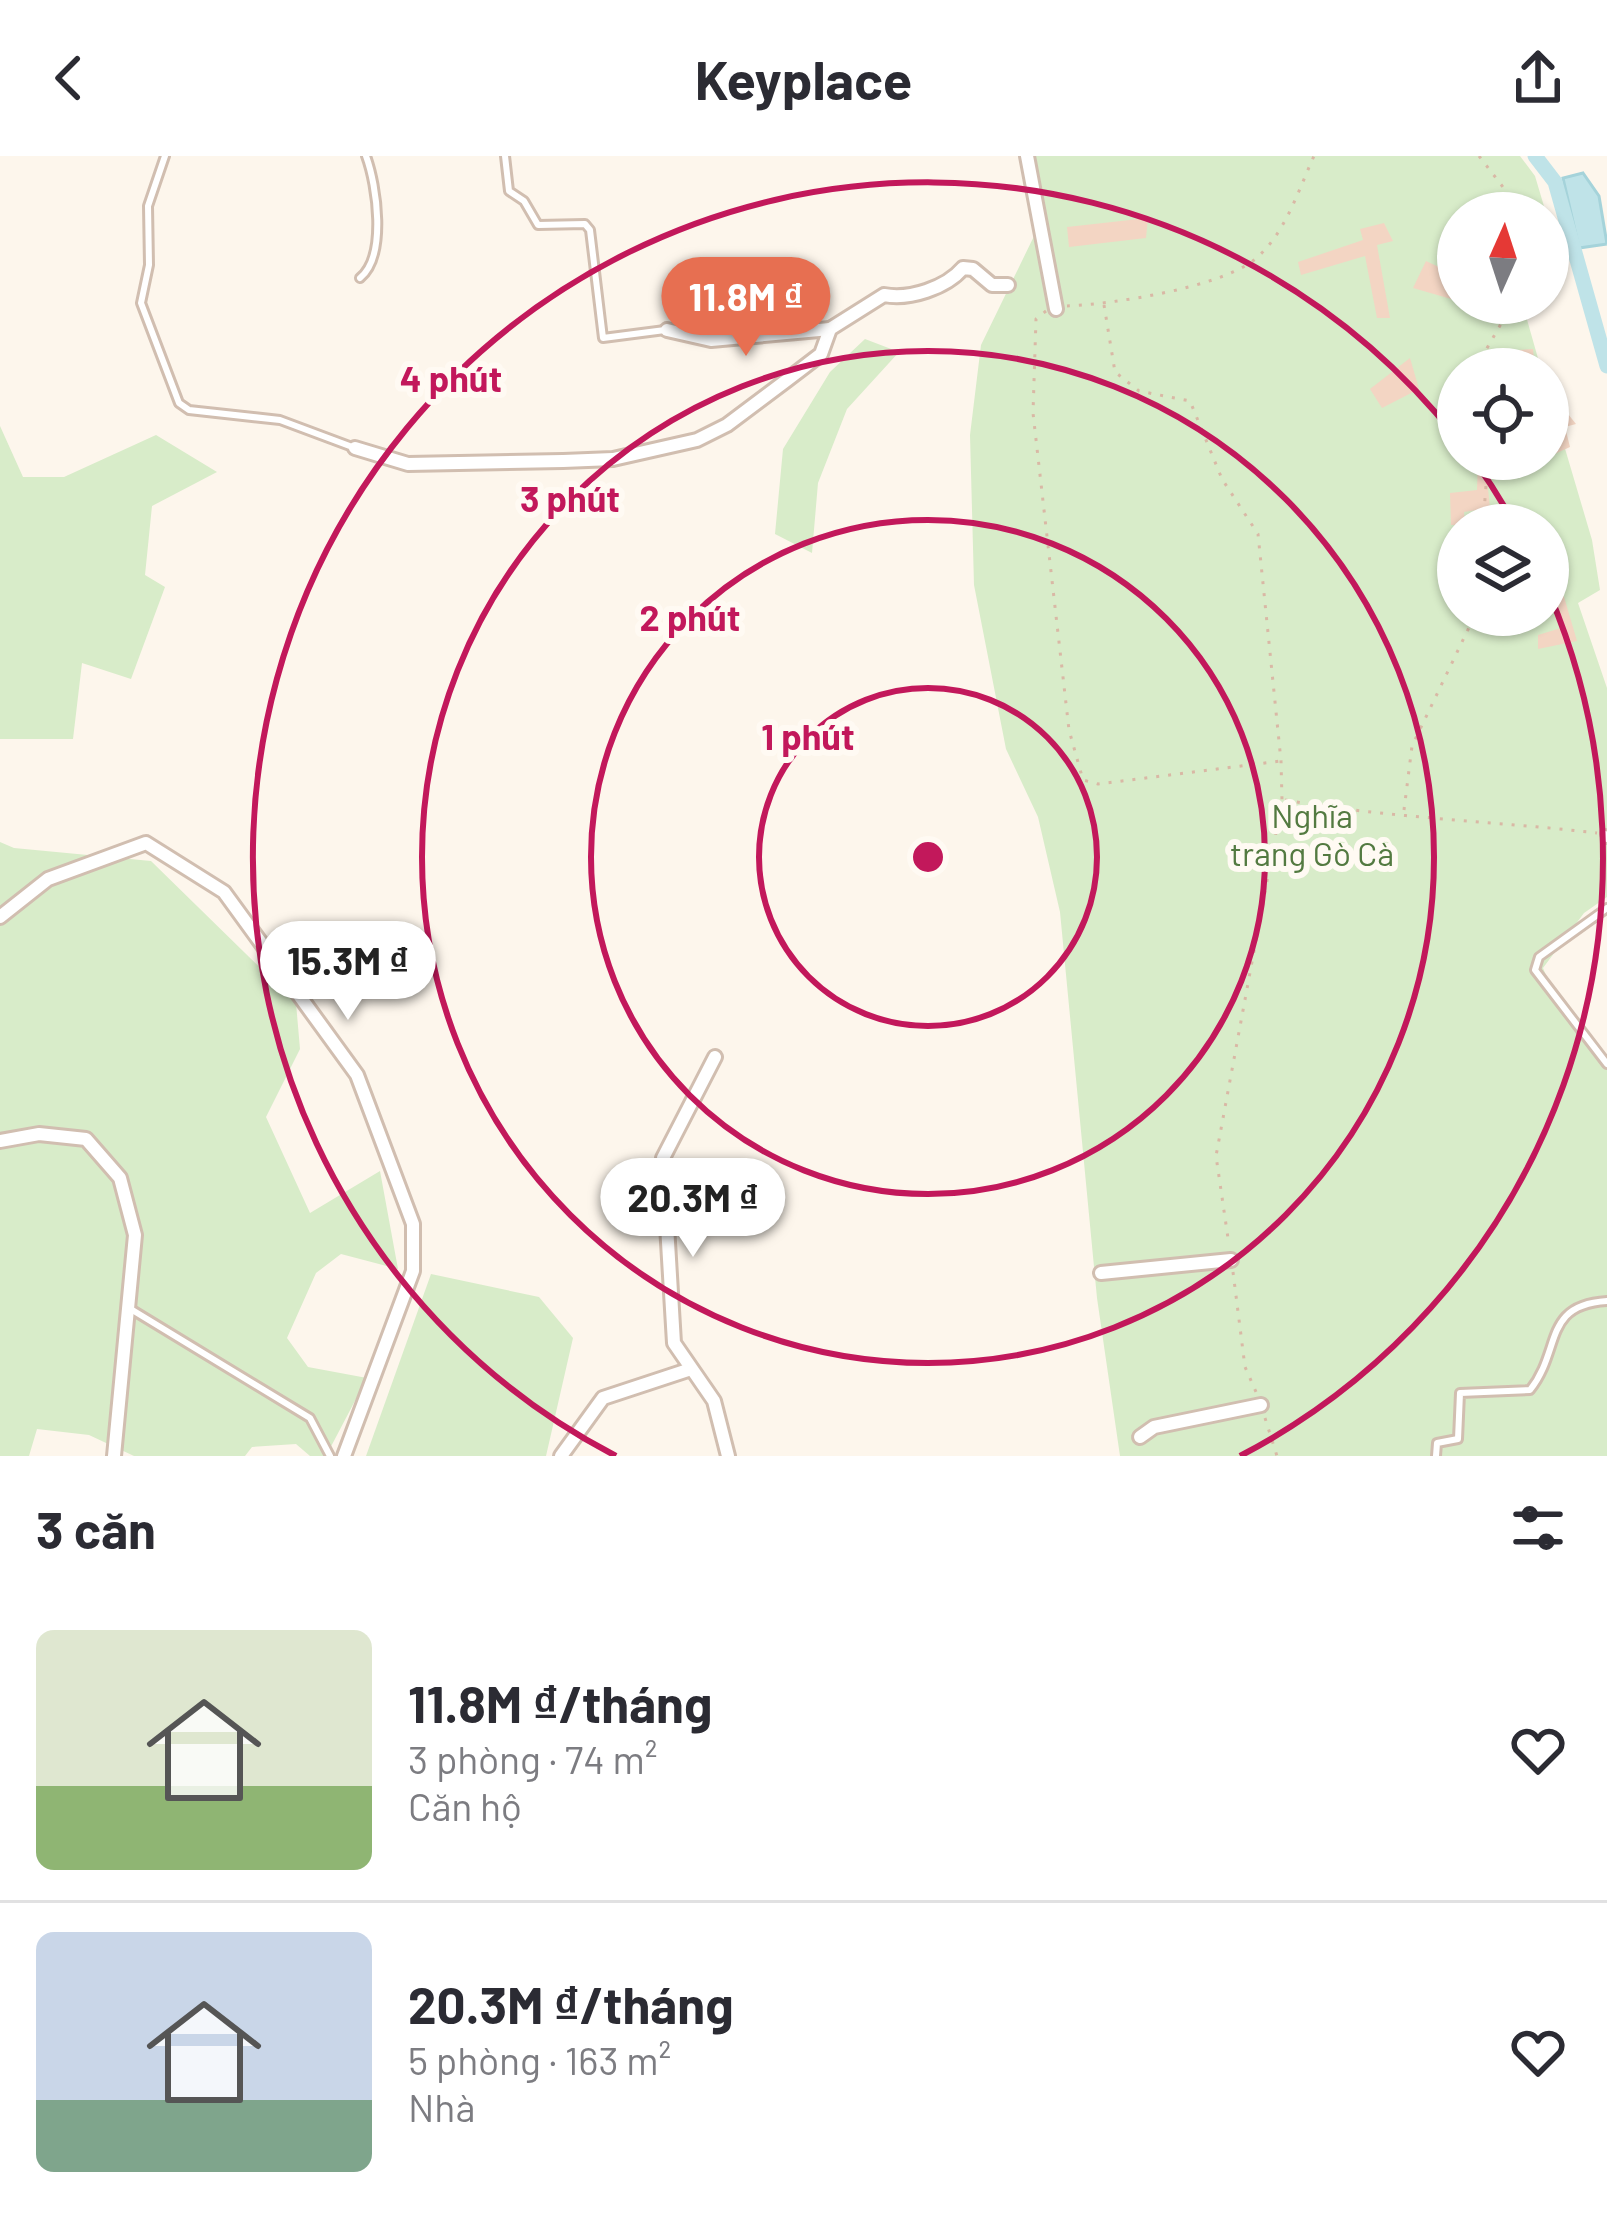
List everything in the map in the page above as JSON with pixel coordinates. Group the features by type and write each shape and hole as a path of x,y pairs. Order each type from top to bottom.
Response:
{"street":[{"path":"1027,156 1056,308"},
{"path":"667,330 711,340 830,329 884,295 902,298 954,279 963,268 973,269 992,285 1008,285"},
{"path":"355,448 408,464 563,461 613,459 697,440 727,425 821,354 830,329"},
{"path":"0,917 48,879 146,843 224,892 357,1075 413,1224 413,1271 344,1456"},
{"path":"715,1057 663,1158 674,1343 714,1402 728,1456"},
{"path":"0,1141 39,1134 86,1139 120,1178 135,1235 114,1456"},
{"path":"1101,1273 1231,1260"},
{"path":"561,1456 603,1397 692,1369"},
{"path":"1140,1437 1154,1427 1261,1406"}],"lane":[{"path":"165,156 148,206 149,265 141,303 179,403 189,410 280,420 355,448"},
{"path":"360,278 373,256 376,181 366,156"},
{"path":"505,156 509,190 524,201 538,225 585,224 590,230 603,338 687,327"},
{"path":"1607,908 1539,957 1534,970 1607,1064"},
{"path":"1436,1456 1437,1443 1458,1439 1460,1393 1530,1390 1562,1318 1578,1305 1607,1300"},
{"path":"129,1308 310,1418 330,1456"}],"path":[{"path":"1281,761 1098,784 1083,780 1070,730 1033,413 1036,319 1056,308 1132,302 1253,261 1277,234 1314,156"},
{"path":"1479,156 1507,192"},
{"path":"1104,305 1115,372 1139,391 1190,401 1222,479 1258,534 1282,800 1216,1156 1245,1367 1277,1456"},
{"path":"1404,812 1412,746 1465,636"},
{"path":"1282,800 1356,812 1404,812 1606,836"}],"green space":[{"name":"Nghĩa trang Gò Cà","path":"1023,156 1520,156 1535,176 1540,192 1437,192 1437,324 1528,324 1535,348 1437,348 1437,480 1569,480 1569,462 1592,540 1600,590 1578,603 1607,688 1607,897 1584,913 1543,968 1553,992 1607,1058 1607,1456 1120,1456 1097,1298 1060,912 1038,817 1006,749 974,585 970,435 981,345 1038,228"},
{"path":"865,339 899,352 847,409 818,483 812,553 775,534 783,449 830,372"},
{"path":"0,426 23,477 64,477 156,435 217,472 152,506 145,575 165,587 131,679 82,663 73,739 0,739"},
{"path":"0,842 14,848 151,861 296,1003 300,1049 266,1117 310,1213 380,1171 398,1269 341,1254 316,1273 287,1338 308,1367 367,1378 326,1456 310,1456 296,1444 252,1447 245,1456 134,1456 89,1435 37,1429 29,1456 0,1456"},
{"path":"431,1274 539,1297 573,1338 546,1456 366,1456"}],"water":[{"path":"1583,173 1599,196 1607,244 1579,248 1563,178"}],"building":[{"path":"1148,218 1146,238 1069,247 1067,227"},
{"path":"1384,223 1393,241 1377,245 1390,318 1377,318 1365,256 1301,275 1298,262 1363,240 1360,229"},
{"path":"1426,261 1437,266 1437,295 1413,288"},
{"path":"1410,358 1419,389 1382,408 1370,389"},
{"path":"1477,480 1487,480 1490,504 1450,504 1450,493 1477,490"},
{"path":"1569,614 1577,641 1538,649 1538,636 1569,636"}],"waterway":[{"path":"1535,156 1555,182 1607,366"}]}
